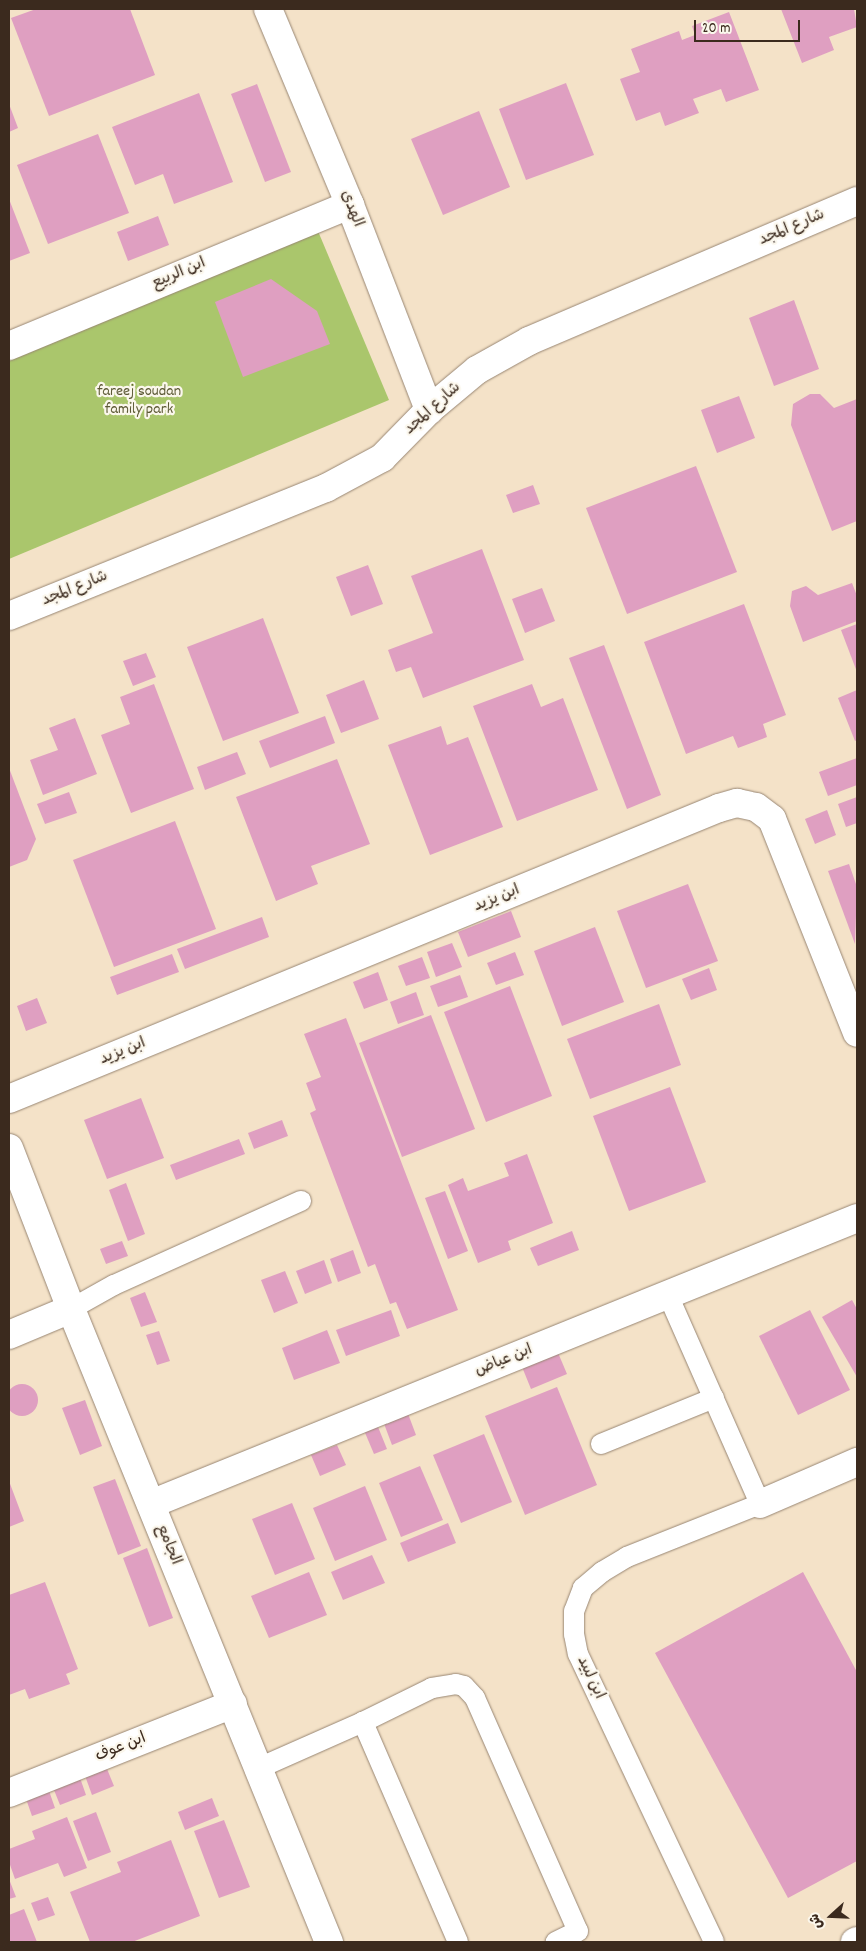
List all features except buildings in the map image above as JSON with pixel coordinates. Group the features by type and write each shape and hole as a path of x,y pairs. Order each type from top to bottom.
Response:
{"street":[{"name":"الهدى","path":"268,9 350,205 429,410"},
{"name":"شارع المجد","path":"9,616 326,488 382,458 429,410 478,370 529,341 857,201"},
{"name":"ابن الربيع","path":"9,346 350,205"},
{"name":"ابن يزيد","path":"9,1099 718,808 738,803 756,807 772,819 857,1034"},
{"name":"الجامع","path":"9,1148 71,1309 259,1768 328,1942"},
{"name":"ابن عياض","path":"151,1504 857,1218"},
{"path":"9,1334 71,1309"},
{"name":"ابن لبيد","path":"760,1504 857,1462"},
{"name":"ابن عوف","path":"9,1793 233,1704"}],"lane":[{"path":"71,1309 114,1285 301,1201"},
{"path":"668,1296 760,1504"},
{"path":"601,1444 714,1398"},
{"name":"ابن لبيد","path":"714,1942 578,1654 574,1611 583,1588 627,1557 760,1504"},
{"path":"259,1768 363,1722 432,1688 456,1684 469,1691 580,1937 555,1942"},
{"path":"363,1722 458,1942"}],"green space":[{"name":"fareej soudan family park","path":"315,224 389,400 9,559 9,352"}]}
